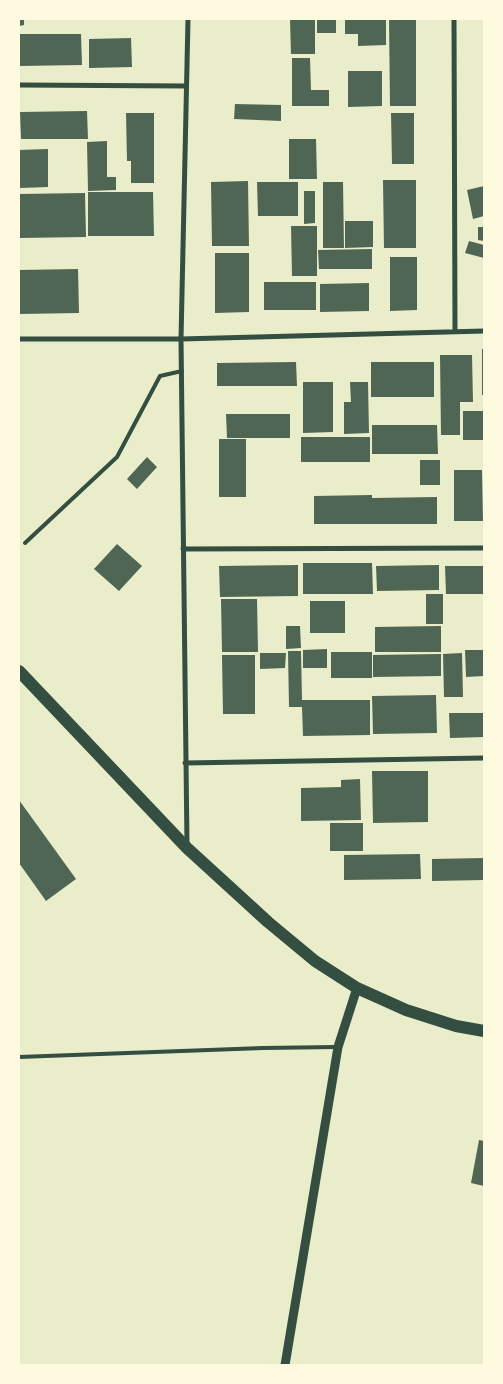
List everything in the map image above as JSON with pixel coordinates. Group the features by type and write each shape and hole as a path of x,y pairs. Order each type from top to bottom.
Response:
{"main road":[{"path":"19,671 187,848 268,922 315,961 357,988 406,1010 456,1026 484,1031"}],"street":[{"path":"187,848 182,339 188,19"},
{"path":"454,19 455,332"},
{"path":"19,85 186,86"},
{"path":"19,339 182,339 484,331"},
{"path":"183,549 484,548"},
{"path":"185,763 484,758"},
{"path":"285,1365 338,1047 357,988"}],"lane":[{"path":"25,542 117,458 160,376 182,371"},
{"path":"19,1057 338,1047"}],"building":[{"path":"19,19 24,19 24,25 19,26"},
{"path":"290,19 315,19 315,54 291,54"},
{"path":"317,19 336,19 336,33 317,33"},
{"path":"345,19 386,19 386,45 358,46 358,34 345,34"},
{"path":"389,19 416,19 416,106 390,106"},
{"path":"19,34 81,34 82,65 19,66"},
{"path":"131,38 132,67 89,68 89,39"},
{"path":"292,58 310,58 311,90 329,90 329,106 292,106"},
{"path":"348,71 382,71 382,106 348,107"},
{"path":"235,104 281,105 281,121 234,119"},
{"path":"87,111 88,139 21,139 20,112"},
{"path":"126,113 154,113 154,183 131,183 131,161 127,161"},
{"path":"391,113 414,113 414,164 392,164"},
{"path":"289,139 316,139 317,179 289,179"},
{"path":"107,141 107,177 116,177 116,190 88,191 87,142"},
{"path":"48,149 48,187 20,188 19,150"},
{"path":"383,180 416,180 416,248 384,248"},
{"path":"248,181 249,246 212,246 211,182"},
{"path":"257,182 298,182 298,216 258,216"},
{"path":"323,182 343,182 344,248 323,248"},
{"path":"484,186 484,216 473,219 467,190"},
{"path":"304,191 315,191 315,223 304,224"},
{"path":"88,192 153,192 154,236 88,236"},
{"path":"85,193 86,237 19,238 19,194"},
{"path":"345,221 373,221 373,247 345,248"},
{"path":"291,226 317,226 317,276 292,276"},
{"path":"478,227 484,227 484,241 478,240"},
{"path":"469,241 484,245 484,258 465,253"},
{"path":"372,249 372,269 319,269 318,250"},
{"path":"215,253 249,253 249,312 215,313"},
{"path":"390,257 417,257 417,310 390,311"},
{"path":"78,269 79,313 19,314 19,270"},
{"path":"264,282 316,282 316,310 264,310"},
{"path":"369,283 369,311 320,312 320,284"},
{"path":"482,349 484,349 484,395 482,395"},
{"path":"440,355 472,355 473,402 460,402 460,435 441,435"},
{"path":"296,362 297,386 217,386 217,363"},
{"path":"371,362 434,362 434,397 371,397"},
{"path":"303,382 333,382 333,432 303,433"},
{"path":"350,382 368,382 369,433 344,434 344,402 351,402"},
{"path":"463,411 484,411 484,440 463,440"},
{"path":"226,414 290,414 290,438 227,438"},
{"path":"372,425 437,425 438,454 372,454"},
{"path":"301,437 370,437 370,462 301,462"},
{"path":"219,439 246,439 246,497 219,497"},
{"path":"147,457 157,467 137,489 127,479"},
{"path":"420,460 440,460 440,485 420,485"},
{"path":"454,470 482,470 483,521 454,521"},
{"path":"372,495 372,498 437,497 437,524 314,524 314,496"},
{"path":"117,544 142,566 119,591 94,569"},
{"path":"303,563 372,563 373,594 303,594"},
{"path":"298,565 298,596 220,597 219,566"},
{"path":"439,565 439,590 377,591 376,566"},
{"path":"445,566 484,566 484,594 446,594"},
{"path":"426,594 443,594 443,624 426,624"},
{"path":"221,599 257,599 258,652 222,652"},
{"path":"310,601 345,601 345,633 310,633"},
{"path":"286,626 300,626 301,648 286,649"},
{"path":"441,626 441,652 375,652 375,627"},
{"path":"327,649 327,668 303,668 303,650"},
{"path":"465,650 484,650 484,676 466,677"},
{"path":"288,651 301,651 302,700 370,700 370,735 303,736 302,707 289,707"},
{"path":"331,652 372,652 372,678 331,678"},
{"path":"260,653 286,653 285,668 260,669"},
{"path":"462,653 463,697 444,697 443,654"},
{"path":"441,654 441,676 373,677 373,655"},
{"path":"222,655 255,655 255,714 223,714"},
{"path":"436,695 437,733 373,734 372,696"},
{"path":"449,713 484,713 484,737 450,738"},
{"path":"372,771 428,771 428,822 373,823"},
{"path":"360,779 361,820 301,821 301,788 341,787 341,780"},
{"path":"19,800 76,879 46,901 19,863"},
{"path":"330,823 363,823 363,851 330,851"},
{"path":"420,854 421,879 344,880 344,855"},
{"path":"484,858 484,880 432,881 432,859"},
{"path":"479,1140 484,1141 484,1186 471,1183"}]}
